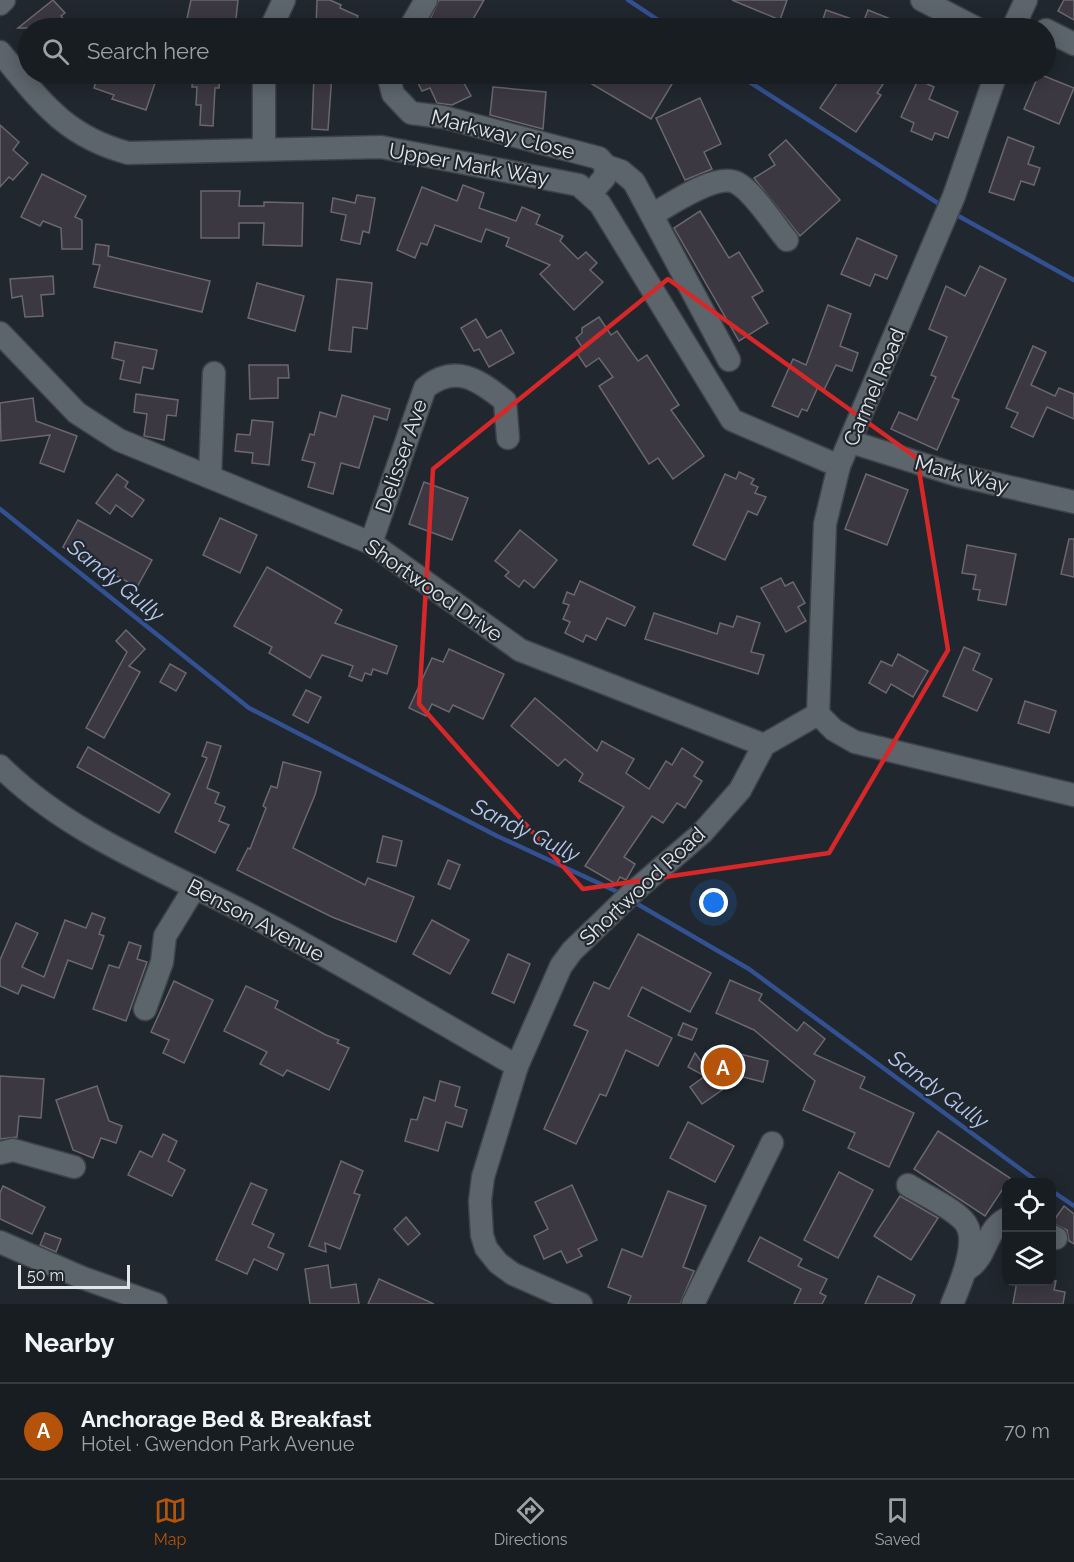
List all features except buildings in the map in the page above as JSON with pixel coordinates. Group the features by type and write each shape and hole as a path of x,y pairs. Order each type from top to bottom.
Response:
{"street":[{"path":"0,4 4,0"},
{"path":"276,18 284,0"},
{"path":"416,18 426,0"},
{"path":"922,0 957,18"},
{"path":"1056,35 1074,44"},
{"name":"Upper Mark Way","path":"0,52 18,72"},
{"name":"Upper Mark Way","path":"28,84 58,118 82,136 105,147 128,153 381,147 565,181 591,193"},
{"path":"264,84 264,149"},
{"name":"Markway Close","path":"390,84 393,94 411,113 443,117 599,158 606,166 628,175 652,215 729,360"},
{"name":"Carmel Road","path":"818,714 825,524 839,466 954,196 993,84"},
{"path":"606,166 604,177 591,193 732,420 839,466"},
{"path":"652,215 711,183 728,180 744,188 787,240"},
{"name":"Shortwood Drive","path":"0,333 77,412 119,440 371,543 520,650 764,745"},
{"path":"210,477 214,373"},
{"name":"Delisser Ave","path":"371,543 425,388 433,382 461,375 480,381 504,401 508,438"},
{"name":"Mark Way","path":"851,442 957,475 1074,502"},
{"path":"764,745 818,714 834,730 855,742 1074,795"},
{"name":"Shortwood Road","path":"581,1304 513,1274 498,1263 486,1248 482,1235 480,1201 483,1177 517,1066 561,966 572,951 632,893 702,834 741,790 764,745"},
{"name":"Benson Avenue","path":"0,766 51,809 99,838 256,918 517,1066"},
{"path":"145,1010 162,962 165,936 195,887"},
{"path":"693,1304 772,1143"},
{"path":"0,1153 13,1150 74,1167"},
{"path":"908,1185 965,1221 970,1238 965,1270 952,1304"},
{"path":"965,1270 975,1264 990,1232 1002,1222"},
{"path":"0,1242 83,1278 156,1304"}],"highlighted area":[{"path":"668,279 917,458 948,650 829,853 583,889 419,704 433,469"}],"waterway":[{"path":"628,0 655,18"},
{"path":"753,84 944,207"},
{"path":"953,213 1074,280"},
{"name":"Sandy Gully","path":"0,509 249,708 497,836 622,894"},
{"name":"Sandy Gully","path":"634,902 749,969 1033,1178"},
{"name":"Sandy Gully","path":"1056,1194 1074,1206"}],"place":[{"name":"Anchorage Bed & Breakfast","path":"723,1067"}]}
